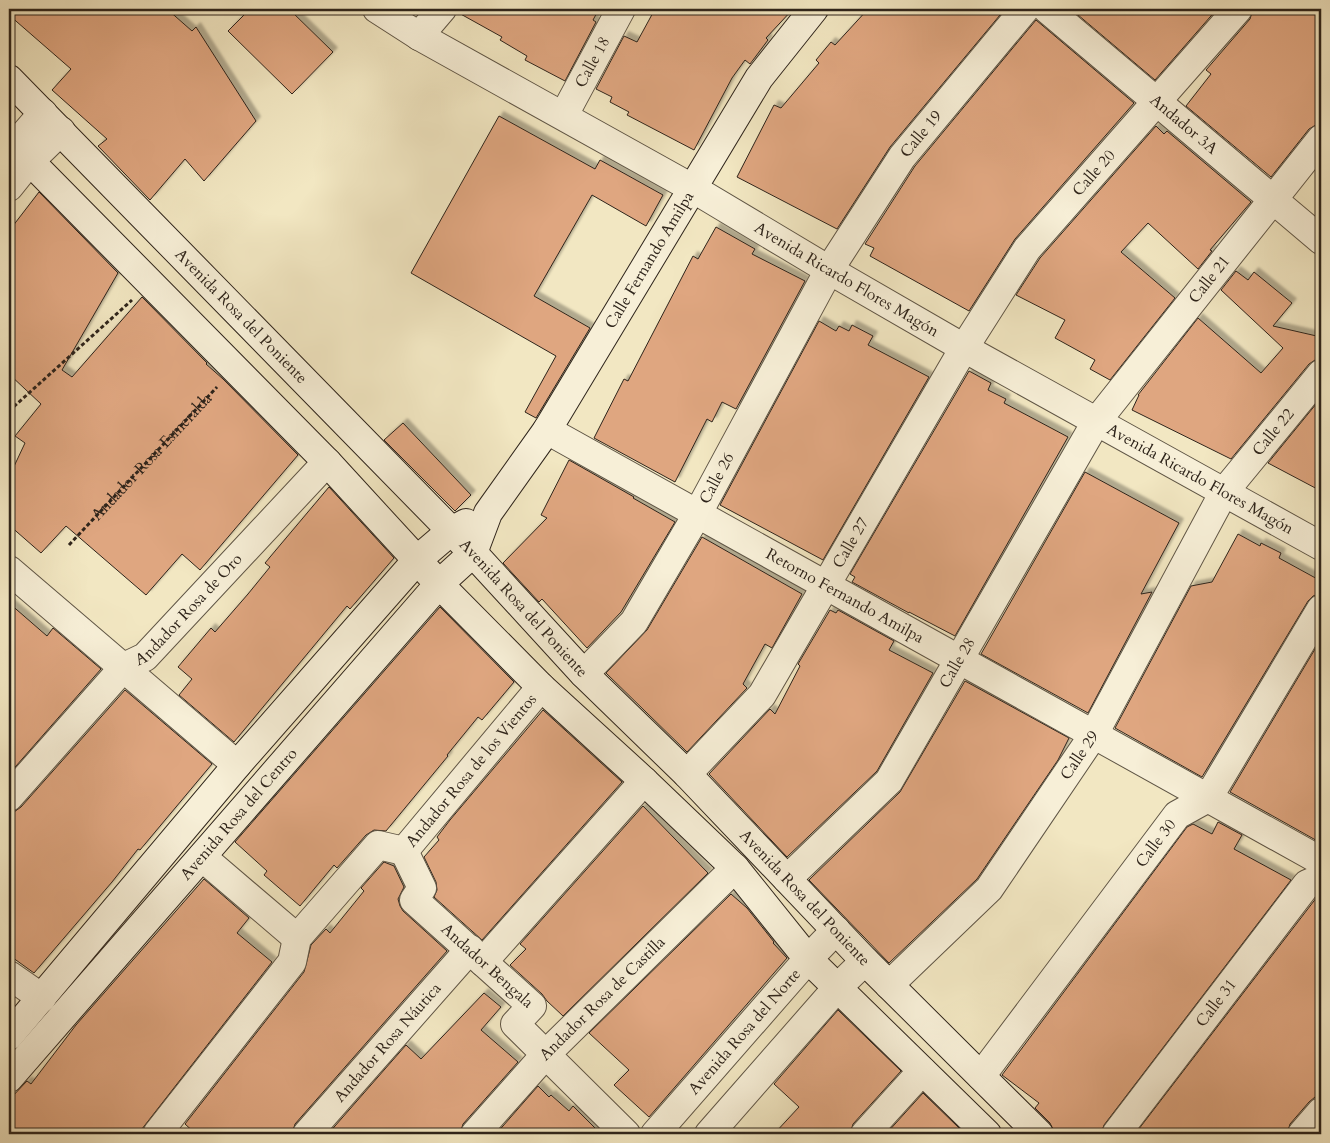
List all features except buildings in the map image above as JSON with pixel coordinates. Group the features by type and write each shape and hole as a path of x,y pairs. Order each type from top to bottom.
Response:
{"street":[{"name":"Avenida Ricardo Flores Magón","path":"377,9 419,36 564,115 692,188 964,348 1321,546"},
{"path":"419,36 442,9"},
{"name":"Calle 18","path":"564,115 621,9"},
{"name":"Calle Fernando Amilpa","path":"473,553 488,513 547,430 759,78 814,9"},
{"name":"Calle 19","path":"829,270 902,157 1026,9"},
{"name":"Andador 3A","path":"1047,9 1321,240"},
{"name":"Calle 20","path":"964,348 1027,249 1238,9"},
{"name":"Avenida Rosa del Poniente","path":"9,79 473,553 584,674 687,774 889,985 1039,1134"},
{"path":"9,187 15,150 52,122"},
{"name":"Calle 21","path":"1096,422 1321,139"},
{"name":"Avenida Rosa del Poniente","path":"15,150 235,368 327,462 439,584 541,687 644,781 735,868 808,959 987,1134"},
{"name":"Calle 26","path":"584,674 634,622 698,513 829,270"},
{"name":"Calle 27","path":"687,774 762,695 964,348"},
{"name":"Calle 22","path":"1224,492 1321,374"},
{"name":"Calle 28","path":"787,879 889,781 1096,422"},
{"name":"Retorno Fernando Amilpa","path":"547,430 1321,861"},
{"name":"Andador Rosa de Oro","path":"9,796 327,462"},
{"name":"Calle 29","path":"889,985 989,888 1094,734 1224,492"},
{"name":"Calle Fernando Amilpa","path":"451,531 488,513"},
{"name":"Avenida Rosa del Centro","path":"9,1036 237,765 418,560 451,531"},
{"name":"Avenida Rosa del Centro","path":"9,1078 439,584 473,553"},
{"path":"11,577 135,662 237,765"},
{"path":"1208,798 1321,609"},
{"name":"Andador Rosa de los Vientos","path":"157,1134 292,962 297,938 378,845 404,852 541,687"},
{"name":"Andador Rosa Náutica","path":"308,1134 644,781"},
{"name":"Calle 30","path":"981,1076 1177,815 1208,798"},
{"name":"Andador Bengala","path":"404,852 422,888 414,900 532,1006 515,1024 626,1134"},
{"path":"202,857 297,938"},
{"name":"Andador Rosa de Castilla","path":"474,1134 545,1055 735,868"},
{"name":"Calle 31","path":"1116,1134 1307,884 1321,878"},
{"name":"Avenida Rosa del Norte","path":"655,1134 808,959 836,930"},
{"path":"709,1134 837,988 865,960"},
{"path":"9,975 42,998"},
{"path":"865,1134 922,1071"},
{"path":"1302,1134 1321,1112"}],"path":[{"path":"9,412 151,283"},
{"name":"Andador Rosa Esmeralda","path":"69,545 235,368"}]}
